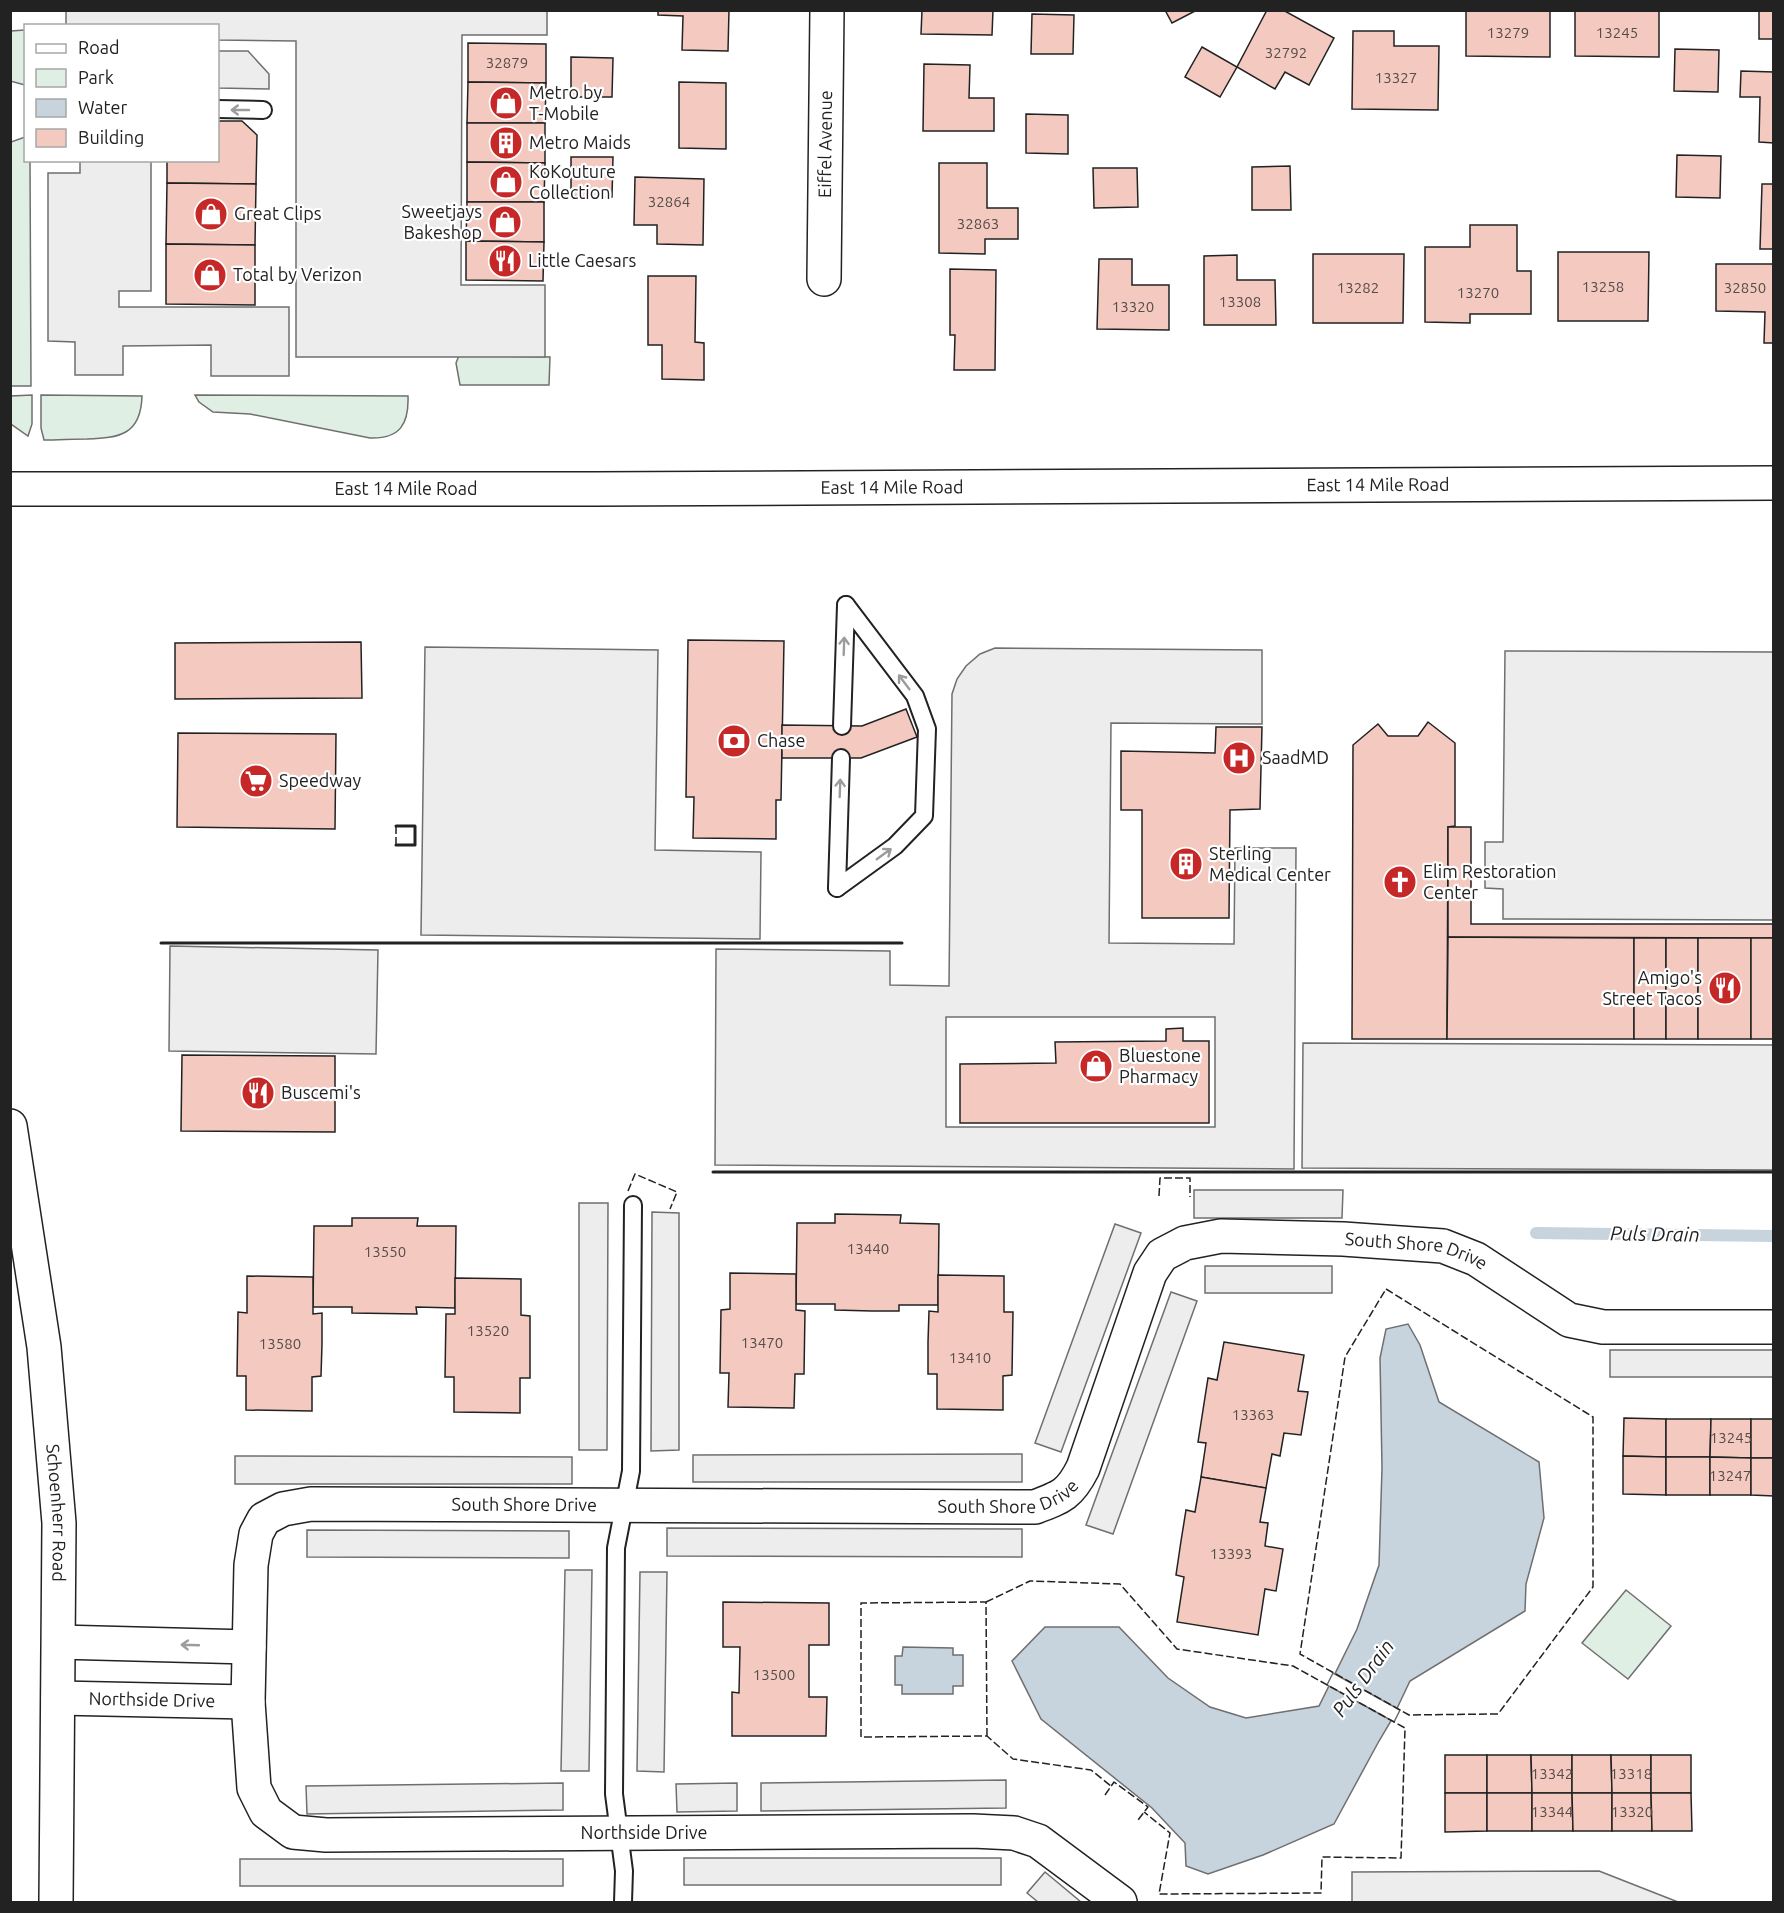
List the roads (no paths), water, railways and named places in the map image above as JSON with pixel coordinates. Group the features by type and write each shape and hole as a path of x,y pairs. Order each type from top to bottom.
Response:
{"street":[{"name":"Eiffel Avenue","path":"824,279 827,10"},
{"name":"East 14 Mile Road","path":"10,489 596,489 1773,483"},
{"name":"Schoenherr Road","path":"10,1126 44,1347 53,1431 59,1523 56,1902"},
{"name":"South Shore Drive","path":"248,1675 251,1565 256,1534 264,1519 283,1509 311,1504 1035,1507 1061,1498 1075,1483 1083,1468 1150,1273 1162,1255 1185,1243 1221,1236 1343,1239 1443,1246 1476,1259 1569,1320 1603,1327 1773,1327"},
{"path":"59,1642 248,1675"},
{"name":"Northside Drive","path":"58,1698 248,1675 254,1788 266,1812 293,1832 326,1834 973,1831 1014,1833 1038,1841 1120,1902"}],"lane":[{"path":"219,110 263,110"},
{"path":"841,758 837,888 895,846 924,816 926,772 927,729 915,696 846,605 842,726"},
{"path":"623,1902 624,1871 614,1794 616,1548 631,1471 633,1205"}],"water":[{"path":"1408,1324 1420,1345 1439,1402 1539,1462 1544,1518 1526,1584 1525,1611 1410,1681 1391,1721 1334,1824 1263,1855 1208,1874 1186,1866 1185,1843 1152,1808 1041,1719 1012,1661 1045,1627 1119,1627 1168,1678 1210,1707 1246,1718 1319,1706 1357,1629 1379,1565 1382,1468 1380,1358 1386,1329"},
{"path":"903,1647 953,1648 953,1655 963,1655 963,1686 953,1686 953,1694 902,1694 902,1685 895,1685 895,1656 902,1656"}],"waterway":[{"name":"Puls Drain","path":"1536,1233 1774,1236"}],"place":[{"name":"Metro by T-Mobile","path":"506,103"},
{"name":"Metro Maids","path":"506,143"},
{"name":"KoKouture Collection","path":"506,182"},
{"name":"Great Clips","path":"211,214"},
{"name":"Sweetjays Bakeshop","path":"505,222"},
{"name":"Little Caesars","path":"505,261"},
{"name":"Total by Verizon","path":"210,275"},
{"name":"Chase","path":"734,741"},
{"name":"SaadMD","path":"1239,758"},
{"name":"Speedway","path":"256,781"},
{"name":"Sterling Medical Center","path":"1186,864"},
{"name":"Elim Restoration Center","path":"1400,882"},
{"name":"Amigo's Street Tacos","path":"1725,988"},
{"name":"Bluestone Pharmacy","path":"1096,1066"},
{"name":"Buscemi's","path":"258,1093"}]}
